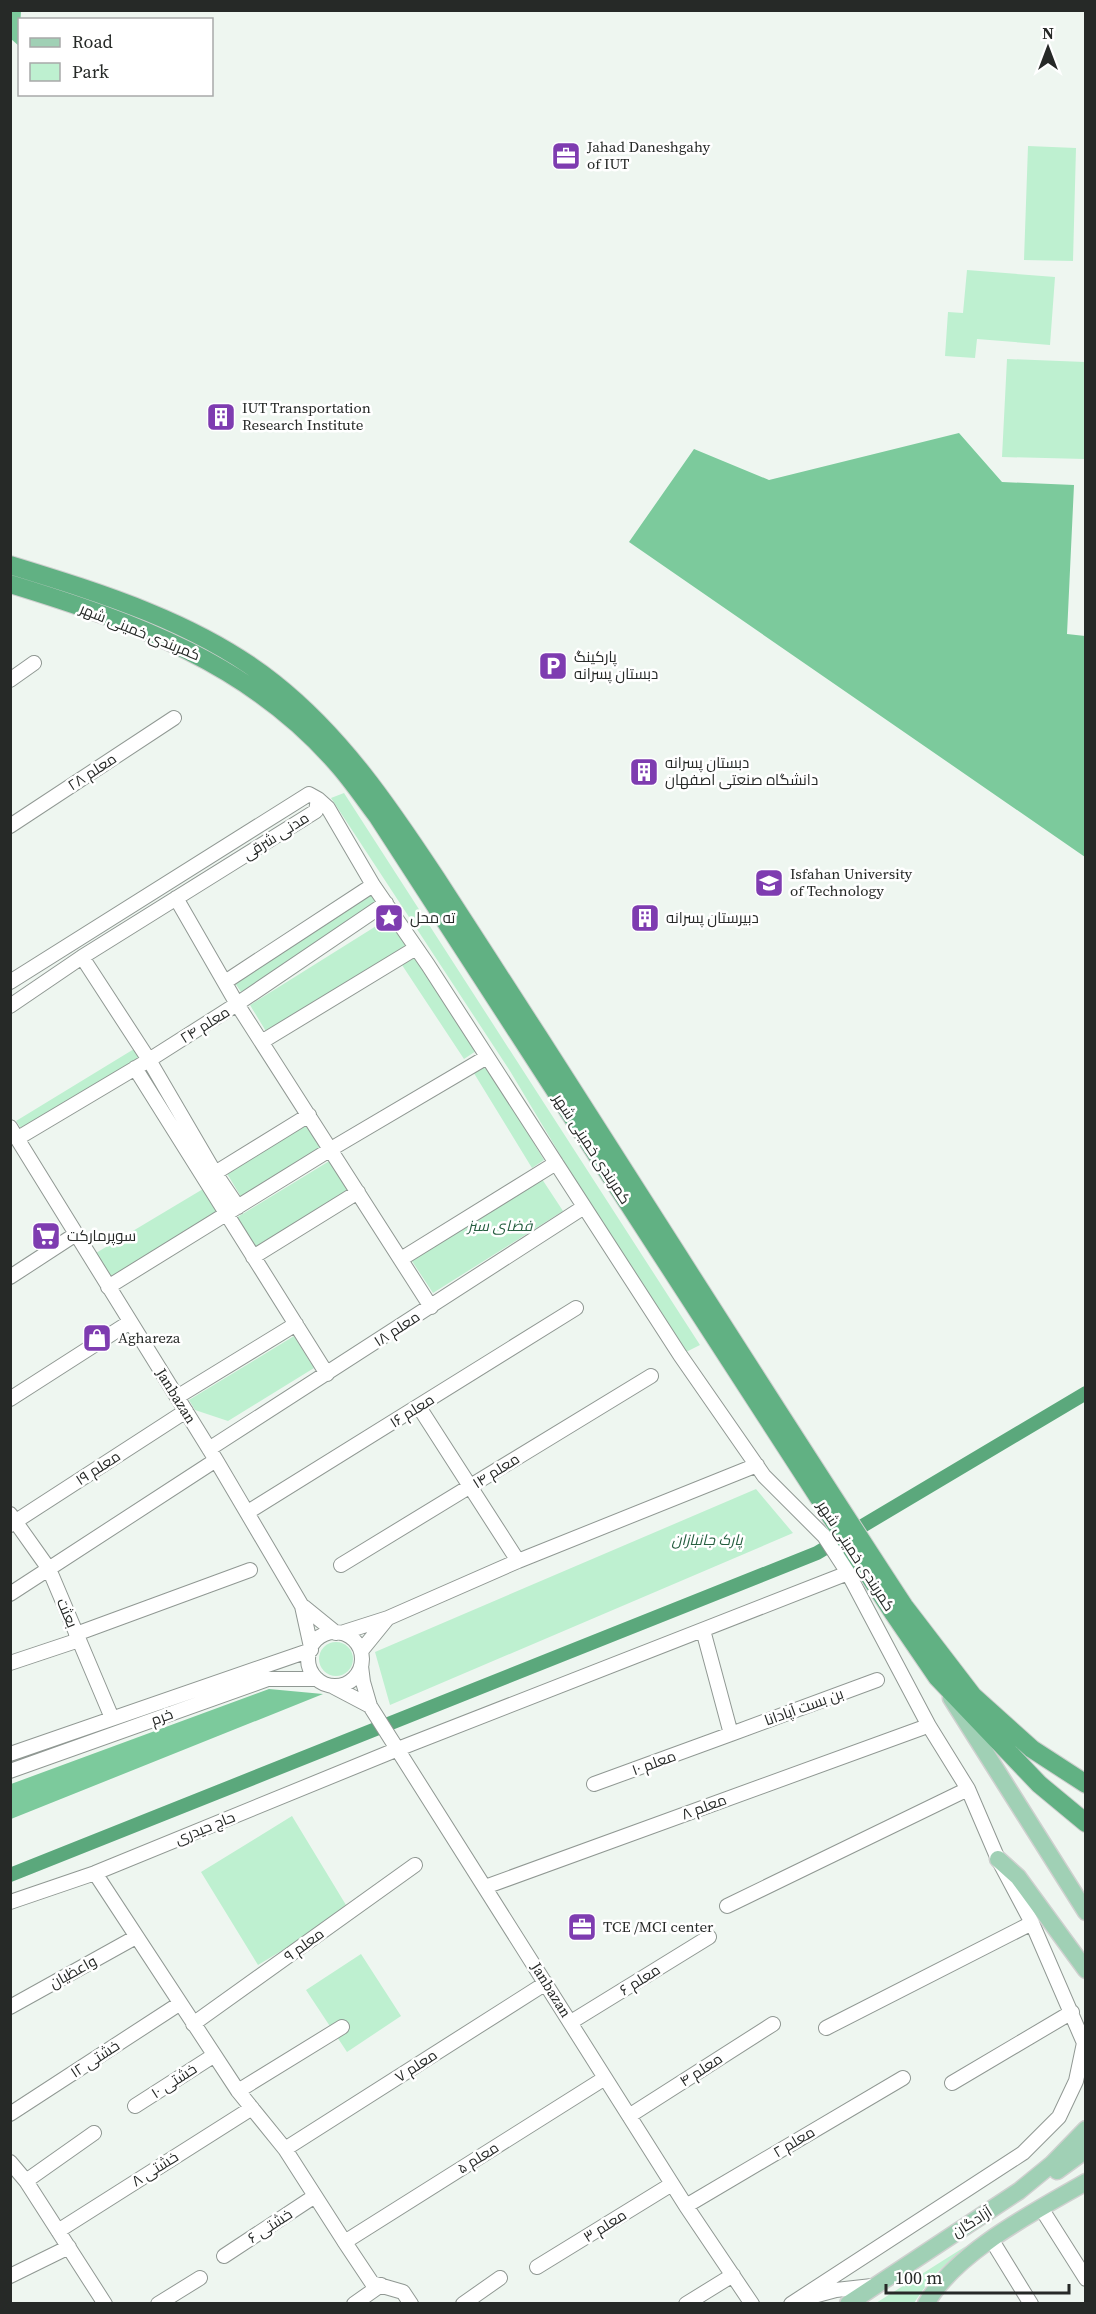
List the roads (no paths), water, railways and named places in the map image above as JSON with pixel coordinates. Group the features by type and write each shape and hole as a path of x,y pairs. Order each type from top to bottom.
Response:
{"highway":[{"name":"کمربندی خمینی شهر","path":"10,565 118,601 179,625 272,681 314,717 347,753 391,810 461,916 806,1467 852,1559 937,1677 1039,1784 1086,1823"},
{"name":"کمربندی خمینی شهر","path":"10,585 116,619 174,643 214,663 265,697 339,765 378,817 806,1467"},
{"name":"کمربندی خمینی شهر","path":"852,1559 904,1606 973,1696 1032,1749 1086,1784"}],"main road":[{"path":"937,1677 1086,1912"},
{"path":"998,1859 1018,1877 1086,1970"},
{"name":"آزادگان","path":"848,2304 1019,2191 1052,2164 1086,2129"},
{"path":"1019,2191 1057,2171 1086,2150"},
{"name":"آزادگان","path":"926,2304 955,2269 991,2239 1086,2182"}],"street":[{"path":"10,680 34,663"},
{"name":"معلم ۲۸","path":"10,826 174,718"},
{"name":"مدنی شرقی","path":"10,982 309,794 318,799 316,811 82,957 10,1006"},
{"path":"318,799 328,808 373,885 680,1355 764,1476 824,1536 852,1559 929,1726 968,1789 998,1859 1032,1923 1084,2043 1076,2081 1059,2117 1023,2153 792,2304"},
{"path":"225,982 373,885"},
{"path":"177,898 237,1004 263,1041 431,1307"},
{"name":"معلم ۲۴","path":"14,1132 149,1060 237,1004 386,903"},
{"path":"263,1041 416,948"},
{"path":"82,957 149,1060 215,1173 253,1257 327,1374"},
{"path":"108,1287 331,1149 487,1057"},
{"path":"135,1068 232,1210"},
{"path":"215,1173 309,1115"},
{"name":"Janbazan","path":"14,1132 248,1512 302,1606"},
{"path":"401,1259 556,1163"},
{"path":"253,1257 358,1192"},
{"name":"معلم ۱۸","path":"10,1594 327,1374 584,1207"},
{"path":"10,1277 76,1234"},
{"name":"معلم ۱۶","path":"248,1512 576,1308"},
{"path":"10,1399 130,1322"},
{"path":"177,1397 296,1324"},
{"name":"معلم ۱۴","path":"341,1565 651,1376"},
{"path":"419,1407 518,1561"},
{"name":"معلم ۱۹","path":"12,1520 186,1411"},
{"path":"311,1649 323,1635 339,1633 388,1618 518,1561 757,1465"},
{"name":"بعثت","path":"12,1520 49,1569 112,1718"},
{"name":"حاج حیدری","path":"10,1902 95,1873 398,1749 703,1630 852,1559"},
{"path":"10,1663 250,1570"},
{"path":"302,1606 339,1633 350,1637 361,1651 363,1682 370,1706"},
{"path":"302,1606 311,1649 309,1664 317,1679 370,1706"},
{"path":"361,1651 388,1618"},
{"path":"703,1630 730,1734"},
{"name":"خرم","path":"10,1771 266,1672 311,1649"},
{"path":"332,1686 348,1683 355,1677 361,1666"},
{"name":"خرم","path":"10,1754 112,1718 266,1672 317,1679"},
{"name":"بن بست آپادانا","path":"713,1741 877,1680"},
{"name":"Janbazan","path":"370,1706 686,2206 752,2304"},
{"name":"معلم ۸","path":"485,1887 922,1728"},
{"name":"معلم ۱۰","path":"594,1784 713,1741"},
{"path":"727,1906 968,1789"},
{"name":"معلم ۹","path":"193,2024 415,1865"},
{"path":"95,1873 213,2056 285,2150 347,2240 372,2283 403,2292 411,2304"},
{"path":"826,2028 1032,1923"},
{"name":"واعظیان","path":"10,2007 136,1937"},
{"name":"معلم ۶","path":"571,2022 708,1937"},
{"name":"معلم ۷","path":"285,2150 546,1983"},
{"name":"خشتی ۱۲","path":"10,2114 179,2004"},
{"path":"952,2083 1072,2012"},
{"name":"معلم ۴","path":"629,2116 773,2024"},
{"path":"238,2091 342,2027"},
{"name":"خشتی ۱۰","path":"135,2106 213,2056"},
{"name":"معلم ۵","path":"347,2240 605,2078"},
{"name":"معلم ۲","path":"686,2206 903,2078"},
{"name":"خشتی ۸","path":"58,2230 252,2108"},
{"path":"26,2181 94,2133"},
{"path":"10,2162 26,2181 105,2304"},
{"name":"معلم ۳","path":"537,2267 672,2184"},
{"name":"خشتی ۶","path":"224,2256 315,2196"},
{"path":"1041,2208 1086,2279"},
{"path":"991,2239 1031,2304"},
{"path":"10,2276 69,2247"},
{"path":"686,2304 733,2275"},
{"path":"158,2304 200,2278"},
{"path":"463,2304 500,2278"},
{"path":"354,2304 381,2285"},
{"path":"792,2304 836,2290 872,2286"}],"waterway":[{"path":"10,1875 817,1553 1086,1393"}],"place":[{"name":"Jahad Daneshgahy of IUT","path":"566,156"},
{"name":"IUT Transportation Research Institute","path":"221,417"},
{"name":"پارکینگ دبستان پسرانه","path":"553,666"},
{"name":"دبستان پسرانه دانشگاه صنعتی اصفهان","path":"644,772"},
{"name":"Isfahan University of Technology","path":"769,883"},
{"name":"ته محل","path":"389,918"},
{"name":"دبیرستان پسرانه","path":"645,918"},
{"name":"سوپرمارکت","path":"46,1236"},
{"name":"Aghareza","path":"97,1338"},
{"name":"TCE /MCI center","path":"582,1927"}],"park label":[{"name":"فضای سبز","path":"500,1226"},
{"name":"پارک جانبازان","path":"707,1540"}]}
